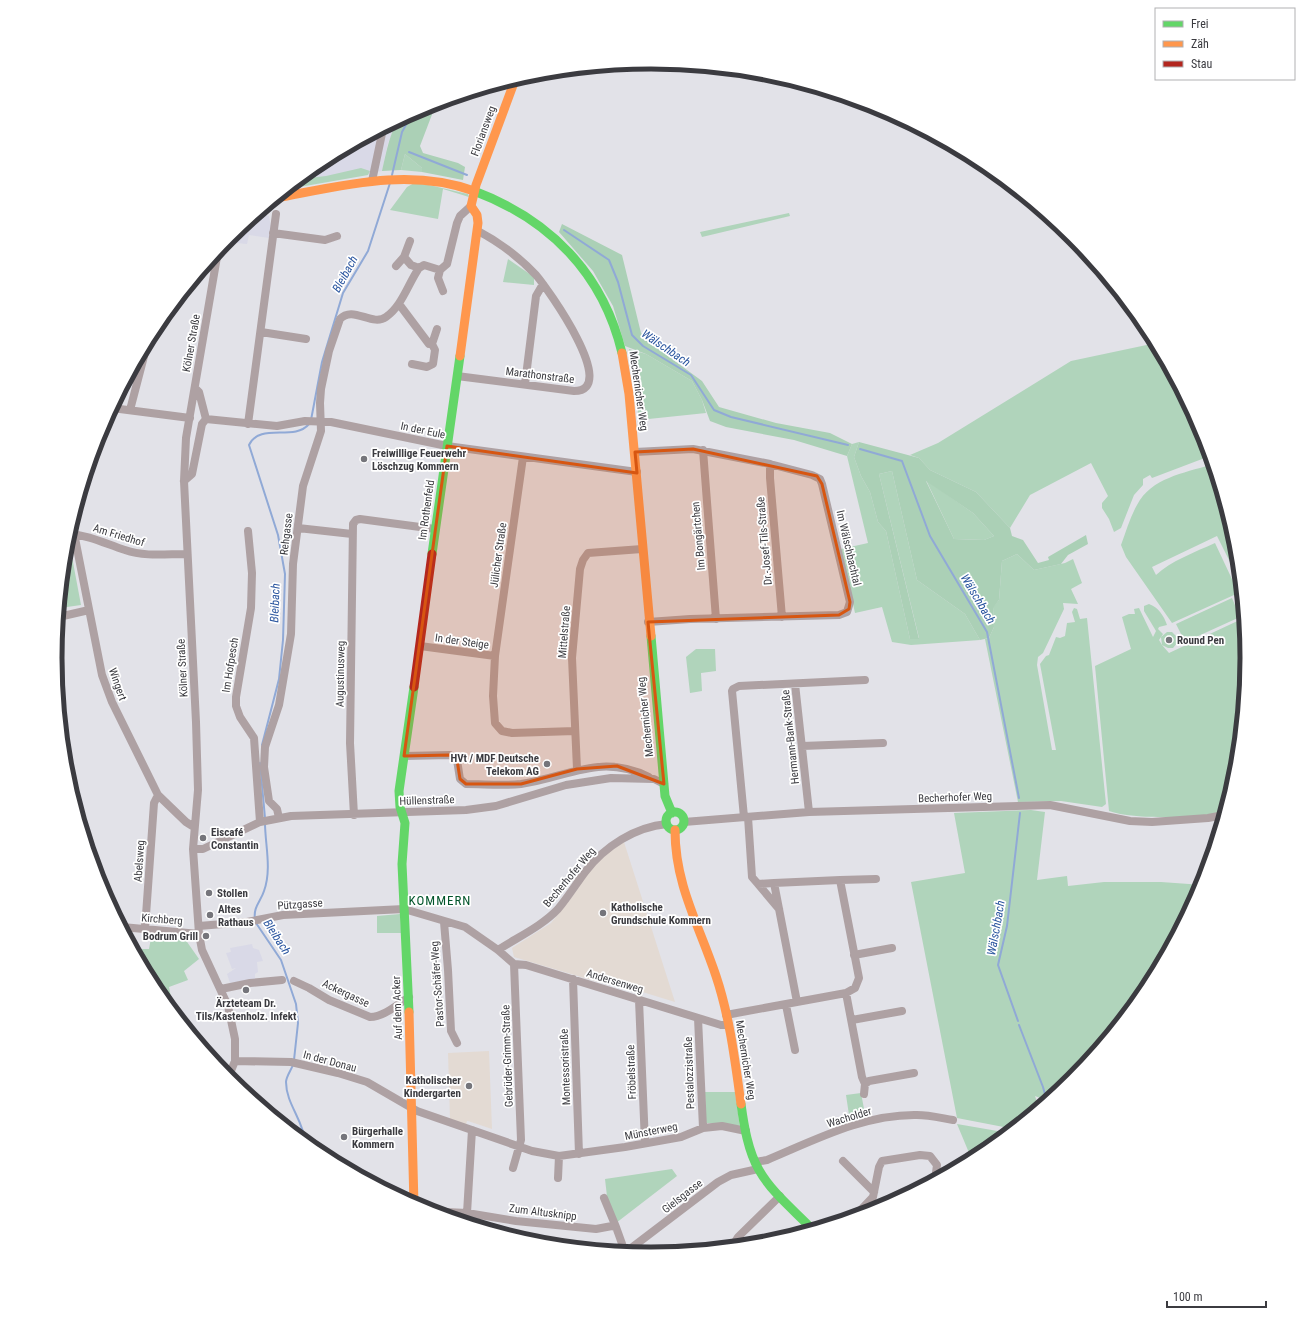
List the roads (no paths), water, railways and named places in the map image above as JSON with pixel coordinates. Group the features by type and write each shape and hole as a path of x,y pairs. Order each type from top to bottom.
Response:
{"street":[{"name":"Floriansweg","path":"474,190 513,86"},
{"path":"372,181 382,135"},
{"name":"Mechernicher Weg","path":"287,196 372,181 398,179 446,183 474,190 505,202 546,229 571,254 592,281 611,317 622,354 629,394 637,472 648,622 665,796 672,813"},
{"path":"443,291 438,278 440,270 447,264 453,235 460,216 471,206 474,190"},
{"name":"Im Rothenfeld","path":"401,812 399,791 469,281 478,231 478,214 471,206"},
{"path":"248,424 276,214"},
{"name":"Marathonstraße","path":"457,376 579,390 588,385 590,379 584,354 577,337 564,313 543,284 521,260 494,240 478,231"},
{"path":"273,233 325,240 337,236"},
{"path":"396,266 404,257 410,241"},
{"path":"404,257 410,265 418,268 424,265 440,270"},
{"name":"Kölner Straße","path":"216,262 185,448 184,481 186,554 196,722 198,790 193,849 199,930 202,950 228,1006 235,1038 235,1062 231,1071"},
{"name":"Rehgasse","path":"279,818 277,809 269,801 264,767 265,748 279,705 285,674 291,634 293,564 303,486 321,431 318,421 321,390 329,351 340,319 349,313 379,320 386,317 399,304 418,268"},
{"path":"525,384 536,296 543,284"},
{"path":"399,304 429,344 432,344 435,350 433,364 427,367 412,364"},
{"path":"432,344 438,329"},
{"path":"260,332 306,339"},
{"path":"130,410 143,361"},
{"path":"184,481 192,474 202,424 206,419 200,392 194,388"},
{"path":"118,409 190,418"},
{"name":"In der Eule","path":"206,419 248,424 285,426 305,421 331,422 447,446 637,472"},
{"name":"Im Wälschbachtal","path":"635,452 684,449 703,450 812,474 820,479 850,602 847,612 839,615 648,622"},
{"name":"Im Bongärtchen","path":"703,450 716,619"},
{"name":"Jülicher Straße","path":"495,656 523,456"},
{"name":"Dr.-Josef-Tils-Straße","path":"770,464 782,617"},
{"path":"298,528 352,534 353,524 356,520 360,519 435,529"},
{"name":"Im Hofpesch","path":"248,531 252,573 251,608 236,697 236,706 240,717 254,738 263,822"},
{"name":"Am Friedhof","path":"75,534 83,535 125,550 145,555 186,554"},
{"name":"Augustinusweg","path":"352,534 350,743 354,815"},
{"name":"Wingert","path":"74,541 102,674 112,702 158,795 186,822 194,827"},
{"name":"Mittelstraße","path":"577,769 572,658 580,569 583,560 588,553 642,549"},
{"path":"63,616 89,610"},
{"name":"In der Steige","path":"420,646 495,656 493,696 495,723 502,731 512,733 575,731"},
{"path":"795,684 865,680"},
{"name":"Hermann-Bank-Straße","path":"746,817 732,691 735,686 795,684 809,812"},
{"path":"802,746 883,743"},
{"path":"404,756 450,755 457,760 460,779 466,784 521,784 577,769 617,766 636,771 654,779"},
{"name":"Hüllenstraße","path":"193,849 203,849 263,822 279,818 466,810 496,806 548,789 611,778 654,779 664,784"},
{"name":"Abelsweg","path":"144,929 154,803 158,795"},
{"name":"Becherhofer Weg","path":"684,822 809,812 1050,805 1130,821 1152,822 1220,816"},
{"name":"Auf dem Acker","path":"401,812 405,823 402,864 409,997 414,1197"},
{"path":"672,813 679,813 684,822 681,828 675,830 669,828 667,819 672,813"},
{"path":"746,817 752,877 780,910"},
{"name":"Becherhofer Weg","path":"498,950 548,918 599,856 607,849 643,829 655,825 667,824"},
{"name":"Mechernicher Weg","path":"675,830 674,852 678,870 694,923 714,970 729,1025 746,1131 756,1166 780,1196 809,1226"},
{"path":"758,884 876,879"},
{"path":"726,1015 846,993 855,988 859,981 840,880"},
{"path":"774,883 797,1002"},
{"path":"404,909 465,928 498,950 514,964"},
{"name":"Pützgasse","path":"199,930 283,915 404,909"},
{"name":"Pastor-Schäfer-Weg","path":"444,922 451,1032 457,1043"},
{"name":"Kirchberg","path":"128,928 199,930"},
{"path":"854,955 892,948"},
{"name":"Andersenweg","path":"514,964 526,965 721,1025 729,1025"},
{"name":"Gebrüder-Grimm-Straße","path":"514,964 521,1133 520,1147"},
{"name":"Montessoristraße","path":"573,979 579,1154"},
{"path":"221,989 250,983 282,980"},
{"name":"Ackergasse","path":"294,982 309,988 329,1000 370,1017 375,1017 386,1012 409,997"},
{"path":"846,993 862,1077 865,1084 864,1094"},
{"name":"Fröbelstraße","path":"639,1000 645,1143"},
{"path":"786,1005 795,1050"},
{"path":"852,1020 902,1011"},
{"name":"Pestalozzistraße","path":"698,1018 703,1128"},
{"name":"In der Donau","path":"235,1062 292,1063 338,1073 367,1082 411,1109"},
{"path":"865,1084 869,1081 914,1073"},
{"name":"Münsterweg","path":"411,1109 532,1151 559,1156 680,1137 703,1128 722,1126 746,1131"},
{"name":"Wacholder","path":"756,1166 852,1125 868,1120 916,1115 953,1120"},
{"path":"467,1213 472,1130"},
{"path":"513,1168 520,1147"},
{"path":"863,1208 870,1202 874,1192 880,1164 885,1159 920,1155 930,1156 937,1165 936,1174"},
{"path":"558,1178 559,1156"},
{"path":"843,1161 874,1192"},
{"name":"Gielsgasse","path":"631,1247 718,1182 731,1175 756,1166"},
{"path":"735,1242 738,1237 780,1196"},
{"path":"604,1198 623,1247"},
{"name":"Zum Altusknipp","path":"450,1212 467,1213 516,1221 582,1228 596,1229 612,1226 616,1227"}],"waterway":[{"name":"Bleibach","path":"392,175 402,132 407,123"},
{"name":"Wälschbach","path":"409,152 467,175"},
{"name":"Bleibach","path":"311,420 322,362 343,293 368,251 390,183"},
{"name":"Wälschbach","path":"564,230 609,260 618,282 632,335 643,346 691,375 714,410 731,417 848,445"},
{"name":"Bleibach","path":"262,745 279,679 283,640 285,574 278,535 249,445 254,438 261,435 269,433 295,432 303,429 309,424"},
{"name":"Wälschbach","path":"860,449 902,461 930,536 987,632 1019,798"},
{"name":"Bleibach","path":"260,763 265,818"},
{"name":"Wälschbach","path":"1018,1021 998,965 1007,926 1020,813"},
{"name":"Bleibach","path":"255,919 255,911 263,895 268,874 265,823"},
{"name":"Bleibach","path":"256,923 281,960 296,1004 298,1023 294,1060"},
{"name":"Wälschbach","path":"1019,1025 1046,1097"},
{"name":"Bleibach","path":"293,1065 286,1080 287,1090 304,1134"}],"place":[{"name":"Freiwillige Feuerwehr Löschzug Kommern","path":"364,459"},
{"name":"Round Pen","path":"1169,640"},
{"name":"HVt / MDF Deutsche Telekom AG","path":"547,764"},
{"name":"Eiscafé Constantin","path":"203,838"},
{"name":"Stollen","path":"209,893"},
{"name":"Katholische Grundschule Kommern","path":"603,913"},
{"name":"Altes Rathaus","path":"210,915"},
{"name":"Bodrum Grill","path":"206,936"},
{"name":"Ärzteteam Dr. Tils/Kastenholz. Infekt","path":"246,990"},
{"name":"Katholischer Kindergarten","path":"469,1086"},
{"name":"Bürgerhalle Kommern","path":"344,1137"}],"district":[{"name":"KOMMERN","path":"440,900"}]}
